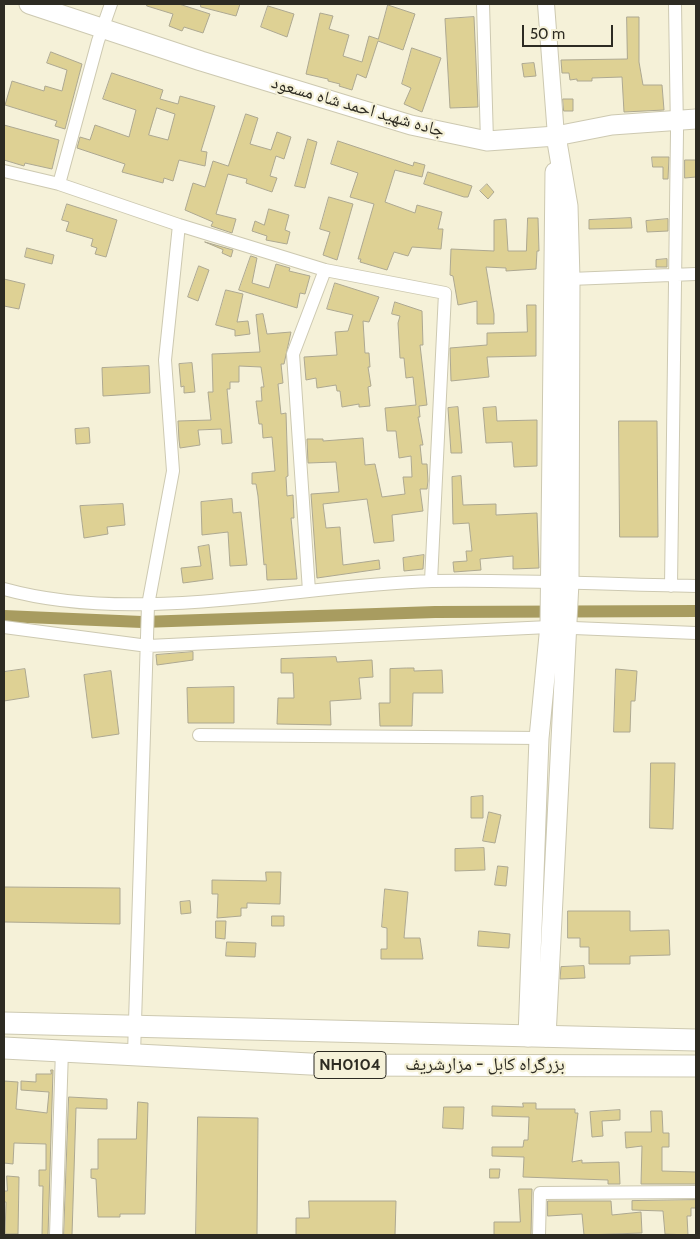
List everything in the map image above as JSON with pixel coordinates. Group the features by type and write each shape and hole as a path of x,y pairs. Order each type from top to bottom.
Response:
{"highway":[{"name":"بزرگراه کابل - مزارشریف","path":"4,1022 696,1040"},
{"name":"بزرگراه کابل - مزارشریف","path":"4,1048 329,1065 696,1066"}],"main road":[{"name":"جاده شهيد احمد شاه مسعود","path":"30,4 201,61 411,124 486,140 556,136 612,125 696,119"},
{"path":"537,1037 539,738 558,625 568,583 570,278 568,206 556,136"},
{"path":"537,1037 561,727 558,625 549,584 553,205 556,136"}],"street":[{"path":"59,184 98,41 111,4"},
{"path":"484,4 486,140"},
{"path":"546,4 556,136"},
{"path":"670,586 674,273 678,132 676,120 675,4"},
{"path":"4,171 59,184 179,225 325,270 445,294 431,581"},
{"path":"134,1054 148,608 173,471 165,360 179,225"},
{"path":"309,591 293,354 325,270"},
{"path":"570,278 674,273 696,274"},
{"path":"4,589 39,599 148,608 309,591 431,581 696,586"},
{"path":"4,627 148,646 558,625 696,633"},
{"path":"199,734 539,738"},
{"path":"56,1235 62,1050"},
{"path":"539,1235 540,1193 696,1192"}],"building":[{"path":"147,4 179,4 210,14 203,33 184,27 182,31 169,26 173,14 147,6"},
{"path":"201,4 240,4 236,16 201,7"},
{"path":"388,5 415,14 403,50 378,41 366,78 357,74 352,90 328,81 328,79 306,74 320,13 333,16 329,29 349,35 343,56 362,62 369,36 378,39"},
{"path":"268,6 294,14 287,37 261,27"},
{"path":"474,17 478,107 450,108 445,19"},
{"path":"627,17 639,17 639,62 643,85 662,85 664,110 624,112 622,77 592,78 592,81 577,81 577,79 570,80 569,73 562,73 561,60 627,59"},
{"path":"412,48 441,58 422,112 404,104 411,88 402,84"},
{"path":"51,52 82,64 65,129 55,126 57,121 5,105 12,81 44,91 45,86 62,91 67,70 47,63"},
{"path":"534,63 536,76 524,77 522,64"},
{"path":"112,73 163,90 160,99 178,104 180,96 215,106 201,151 207,152 205,166 179,160 173,181 164,178 163,183 122,172 125,164 77,148 80,137 90,140 95,125 129,137 136,110 103,99","holes":["157,108 175,114 168,140 149,135"]},
{"path":"563,99 573,99 573,111 564,111"},
{"path":"246,114 258,118 250,144 271,150 277,132 291,137 284,159 276,156 270,176 277,178 272,192 246,183 247,179 228,174 216,214 236,219 232,233 211,226 213,222 185,210 193,183 205,187 213,161 228,166"},
{"path":"4,125 59,140 52,169 25,163 24,166 4,160"},
{"path":"308,139 317,142 305,188 295,186"},
{"path":"338,141 413,166 414,162 425,165 422,177 395,170 385,202 415,213 417,205 442,212 438,229 443,229 441,249 412,247 408,256 394,252 387,270 360,262 361,259 358,259 374,204 350,197 358,173 331,164"},
{"path":"652,157 669,157 668,179 663,179 663,167 653,167"},
{"path":"685,160 696,160 696,177 685,178"},
{"path":"428,172 472,186 468,197 424,184"},
{"path":"487,184 494,192 488,199 480,191"},
{"path":"329,197 353,204 337,260 323,255 330,232 320,229"},
{"path":"67,204 117,220 106,257 95,254 97,248 91,246 93,239 66,231 69,222 62,220"},
{"path":"269,209 289,215 285,230 290,232 287,244 266,240 267,236 252,231 255,221 264,225"},
{"path":"528,218 538,218 539,251 537,251 536,269 506,271 506,268 486,267 494,324 477,324 477,301 458,305 453,276 450,275 451,249 494,251 494,220 506,219 508,251 526,251"},
{"path":"631,218 632,228 589,229 589,220"},
{"path":"668,219 668,231 647,232 646,221"},
{"path":"205,242 233,250 231,257 222,253 223,250"},
{"path":"27,248 54,255 52,264 25,257"},
{"path":"251,256 257,258 252,283 269,288 276,264 290,268 289,271 310,276 305,294 300,293 297,308 239,290"},
{"path":"667,259 667,267 656,267 656,260"},
{"path":"199,266 209,270 198,301 188,297"},
{"path":"4,279 25,284 19,309 4,306"},
{"path":"335,283 379,297 369,322 363,321 365,353 369,353 370,367 368,367 371,386 368,387 370,406 359,407 359,404 342,407 340,391 337,391 336,385 317,388 316,378 306,380 304,357 337,355 335,332 348,331 353,315 327,309"},
{"path":"226,290 243,294 237,322 248,321 250,334 235,336 235,330 216,325"},
{"path":"395,302 422,311 423,345 420,345 427,405 419,406 420,417 418,417 423,445 420,445 422,464 427,464 428,481 427,489 420,489 423,511 392,515 394,541 374,543 367,499 323,504 326,528 340,527 343,565 379,560 380,569 317,578 311,494 339,492 336,462 308,463 307,439 323,439 323,441 363,438 365,465 375,464 382,497 405,494 403,477 412,477 411,456 399,458 396,431 387,431 385,408 416,405 413,377 406,378 404,358 400,358 398,323 400,316 392,314"},
{"path":"527,305 536,305 536,356 487,357 489,377 451,381 450,348 487,345 487,333 527,332"},
{"path":"263,314 267,334 291,332 284,364 281,364 283,383 278,384 281,414 286,413 287,496 293,495 294,518 291,518 297,579 267,580 266,564 264,565 258,496 256,484 252,484 252,473 275,471 272,437 263,438 262,424 259,424 256,401 262,401 261,387 264,387 261,367 239,366 239,382 230,382 230,389 227,389 232,443 222,444 221,429 198,430 200,445 180,448 178,421 211,420 208,392 213,392 212,354 260,352 256,315"},
{"path":"192,363 195,392 184,393 184,386 181,387 179,364"},
{"path":"149,366 150,393 103,396 102,368"},
{"path":"458,407 462,453 451,453 448,408"},
{"path":"496,407 497,421 537,420 537,466 514,467 512,442 486,443 483,408"},
{"path":"619,421 657,421 658,537 620,537"},
{"path":"89,428 90,443 76,444 75,429"},
{"path":"461,476 463,505 496,504 496,515 537,513 539,568 513,569 513,556 480,559 481,570 454,572 453,562 467,561 466,551 472,551 469,523 453,524 452,477"},
{"path":"232,499 233,513 241,512 247,565 230,566 228,532 202,535 201,502"},
{"path":"123,504 125,525 107,527 108,534 84,538 80,506"},
{"path":"209,545 213,579 183,583 181,568 201,566 198,547"},
{"path":"424,555 423,569 404,571 403,558"},
{"path":"193,652 193,660 157,665 156,655"},
{"path":"336,657 337,662 372,660 373,677 359,678 361,699 330,701 331,725 277,724 278,698 294,698 293,673 281,673 281,659"},
{"path":"414,668 414,671 442,670 443,693 413,693 412,726 380,726 379,703 390,703 390,669"},
{"path":"25,669 29,697 4,701 4,672"},
{"path":"616,669 637,671 635,701 631,701 630,732 614,732"},
{"path":"111,671 119,734 92,738 84,675"},
{"path":"234,687 234,723 188,723 187,688"},
{"path":"651,763 675,763 673,829 650,828"},
{"path":"483,796 483,818 471,818 471,797"},
{"path":"489,812 501,815 495,843 483,841"},
{"path":"484,848 485,870 455,871 455,849"},
{"path":"498,866 508,867 506,886 495,885"},
{"path":"266,872 281,872 280,904 247,903 247,908 241,908 241,916 217,918 218,894 212,894 212,880 266,881"},
{"path":"4,887 120,888 120,924 4,922"},
{"path":"385,889 408,892 404,938 420,938 423,959 381,959 381,949 387,949 387,928 382,927"},
{"path":"190,901 191,913 181,914 180,902"},
{"path":"568,911 630,911 630,931 669,930 670,955 630,956 630,964 589,964 589,947 580,947 580,938 568,938"},
{"path":"272,916 284,916 284,926 272,926"},
{"path":"216,921 226,921 225,939 216,938"},
{"path":"479,931 510,934 509,948 478,946"},
{"path":"227,942 256,943 255,957 226,956"},
{"path":"584,966 585,978 560,979 561,967"},
{"path":"51,1070 53,1070 48,1235 42,1235 43,1186 39,1186 39,1170 46,1170 46,1144 14,1143 13,1164 4,1163 4,1081 18,1082 16,1109 47,1113 49,1092 21,1090 21,1081 36,1082 36,1074 51,1074"},
{"path":"69,1097 107,1099 107,1109 76,1108 72,1235 64,1235"},
{"path":"138,1102 148,1103 145,1214 120,1214 120,1217 98,1217 96,1179 91,1178 91,1169 98,1169 98,1139 136,1139"},
{"path":"523,1103 536,1103 536,1109 575,1109 575,1113 578,1113 572,1162 582,1160 582,1163 619,1162 620,1184 608,1184 608,1180 523,1177 524,1157 492,1156 492,1147 523,1147 524,1140 528,1140 529,1117 492,1116 492,1106 523,1107"},
{"path":"444,1107 464,1107 463,1129 443,1128"},
{"path":"620,1110 620,1120 602,1121 603,1136 592,1137 590,1112"},
{"path":"651,1111 662,1111 663,1133 669,1133 669,1147 662,1147 662,1171 696,1172 696,1184 641,1184 642,1146 626,1148 625,1132 651,1132"},
{"path":"198,1117 258,1118 257,1235 196,1235"},
{"path":"490,1169 500,1169 499,1178 490,1178"},
{"path":"7,1176 19,1177 18,1234 5,1234 6,1202 4,1202 4,1191 7,1191"},
{"path":"519,1189 532,1189 531,1235 494,1235 494,1222 520,1222"},
{"path":"696,1200 696,1208 691,1208 691,1216 687,1216 688,1235 665,1234 663,1211 632,1210 632,1201"},
{"path":"309,1201 396,1201 395,1235 296,1235 296,1218 309,1218"},
{"path":"548,1201 611,1201 612,1215 641,1212 642,1233 584,1235 582,1214 548,1216"}],"waterway":[{"path":"4,616 142,622 435,612 696,611"}]}
